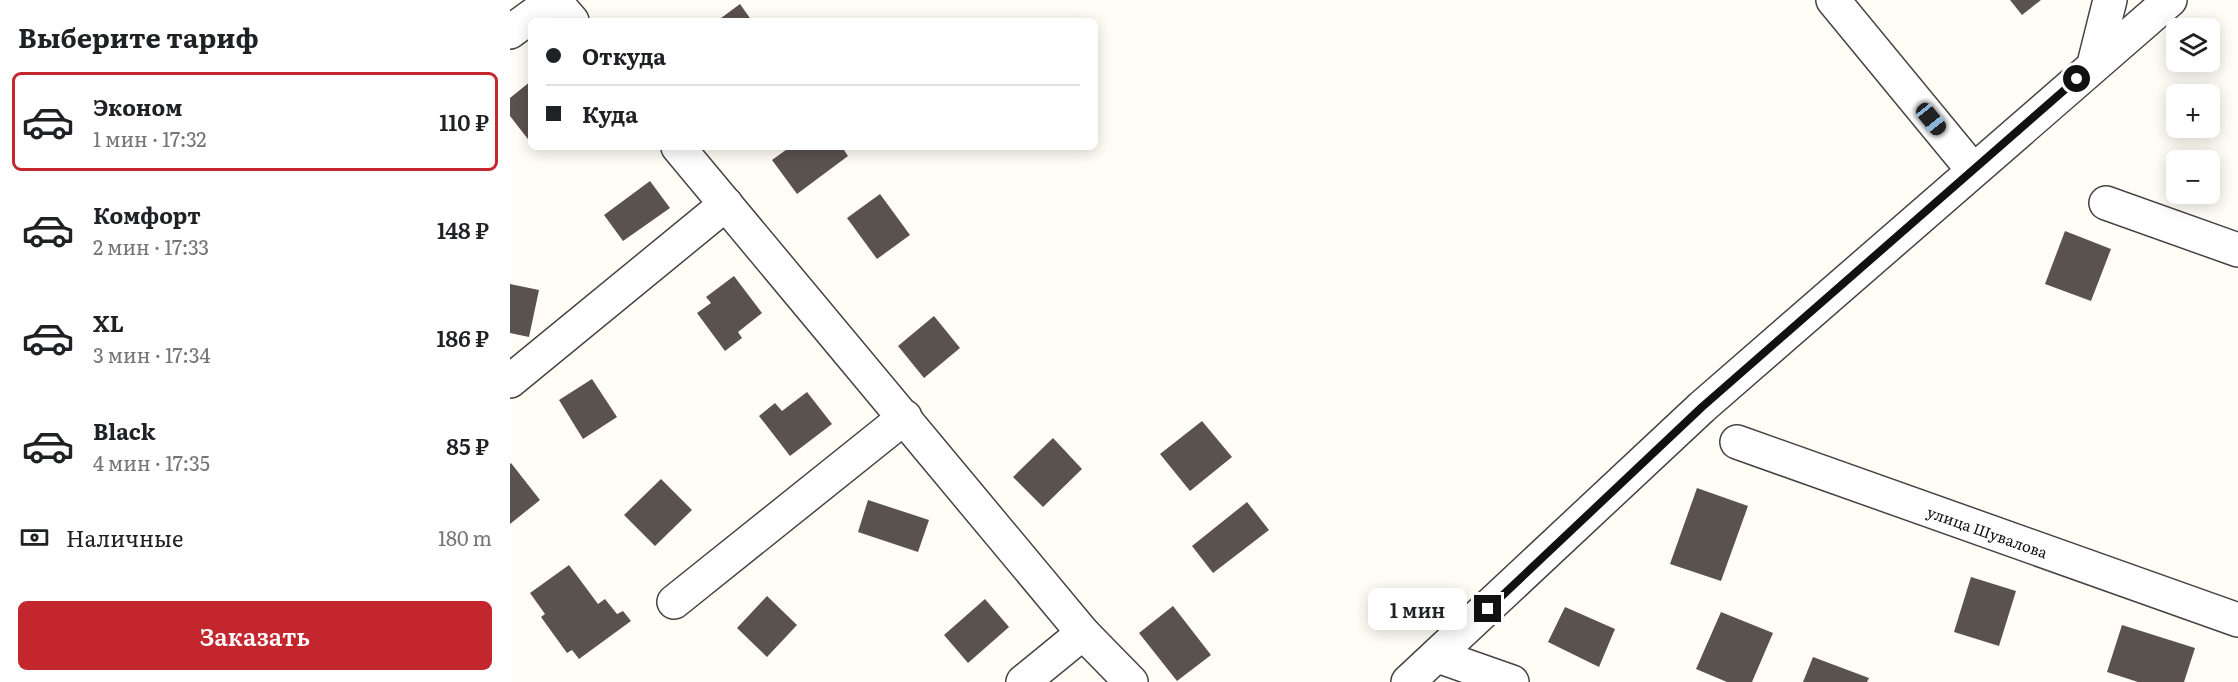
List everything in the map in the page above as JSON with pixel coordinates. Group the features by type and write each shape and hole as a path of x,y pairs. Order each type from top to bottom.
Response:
{"street":[{"path":"529,18 554,0 569,18"},
{"path":"1833,0 1973,170"},
{"path":"2094,64 2110,0"},
{"path":"1408,682 1702,407 2170,0"},
{"path":"510,32 528,19"},
{"path":"681,150 1083,633 1131,682"},
{"path":"2106,203 2238,250"},
{"path":"510,381 726,204"},
{"path":"674,602 905,417"},
{"name":"улица Шувалова","path":"1737,442 2238,620"},
{"path":"1023,682 1083,633"},
{"path":"1438,656 1512,682"}],"building":[{"path":"2010,0 2041,0 2022,15"},
{"path":"740,4 750,18 721,18"},
{"path":"528,83 528,139 510,116 510,98"},
{"path":"786,150 844,150 848,156 797,194 772,160"},
{"path":"650,181 670,208 623,241 604,215"},
{"path":"880,194 910,235 877,259 847,218"},
{"path":"2065,231 2111,249 2091,301 2045,284"},
{"path":"734,276 762,313 738,332 742,338 725,351 697,313 711,303 706,297"},
{"path":"510,284 539,290 529,337 510,333"},
{"path":"934,316 960,348 924,378 898,346"},
{"path":"592,379 617,417 583,439 559,400"},
{"path":"807,392 832,424 790,456 759,416 775,403 782,411"},
{"path":"1202,421 1232,457 1190,491 1160,454"},
{"path":"1053,438 1082,469 1043,507 1013,477"},
{"path":"510,464 540,500 510,524"},
{"path":"661,479 692,510 655,546 624,515"},
{"path":"1697,488 1748,506 1721,581 1670,564"},
{"path":"868,500 929,520 918,552 858,532"},
{"path":"1247,502 1269,530 1213,573 1192,546"},
{"path":"569,565 598,604 605,599 617,614 623,611 631,621 579,659 572,650 567,653 541,617 545,614 530,593"},
{"path":"1971,577 2016,591 1999,646 1954,632"},
{"path":"767,596 797,625 767,657 737,628"},
{"path":"985,599 1009,627 968,663 944,635"},
{"path":"1173,606 1211,655 1177,681 1139,633"},
{"path":"1565,607 1615,629 1599,667 1548,642"},
{"path":"1721,612 1773,633 1752,682 1727,682 1696,669"},
{"path":"2122,625 2195,648 2184,682 2138,682 2107,672"},
{"path":"1813,657 1869,678 1867,682 1803,682"}],"route":[{"path":"1488,609 1702,407 2077,79"}]}
